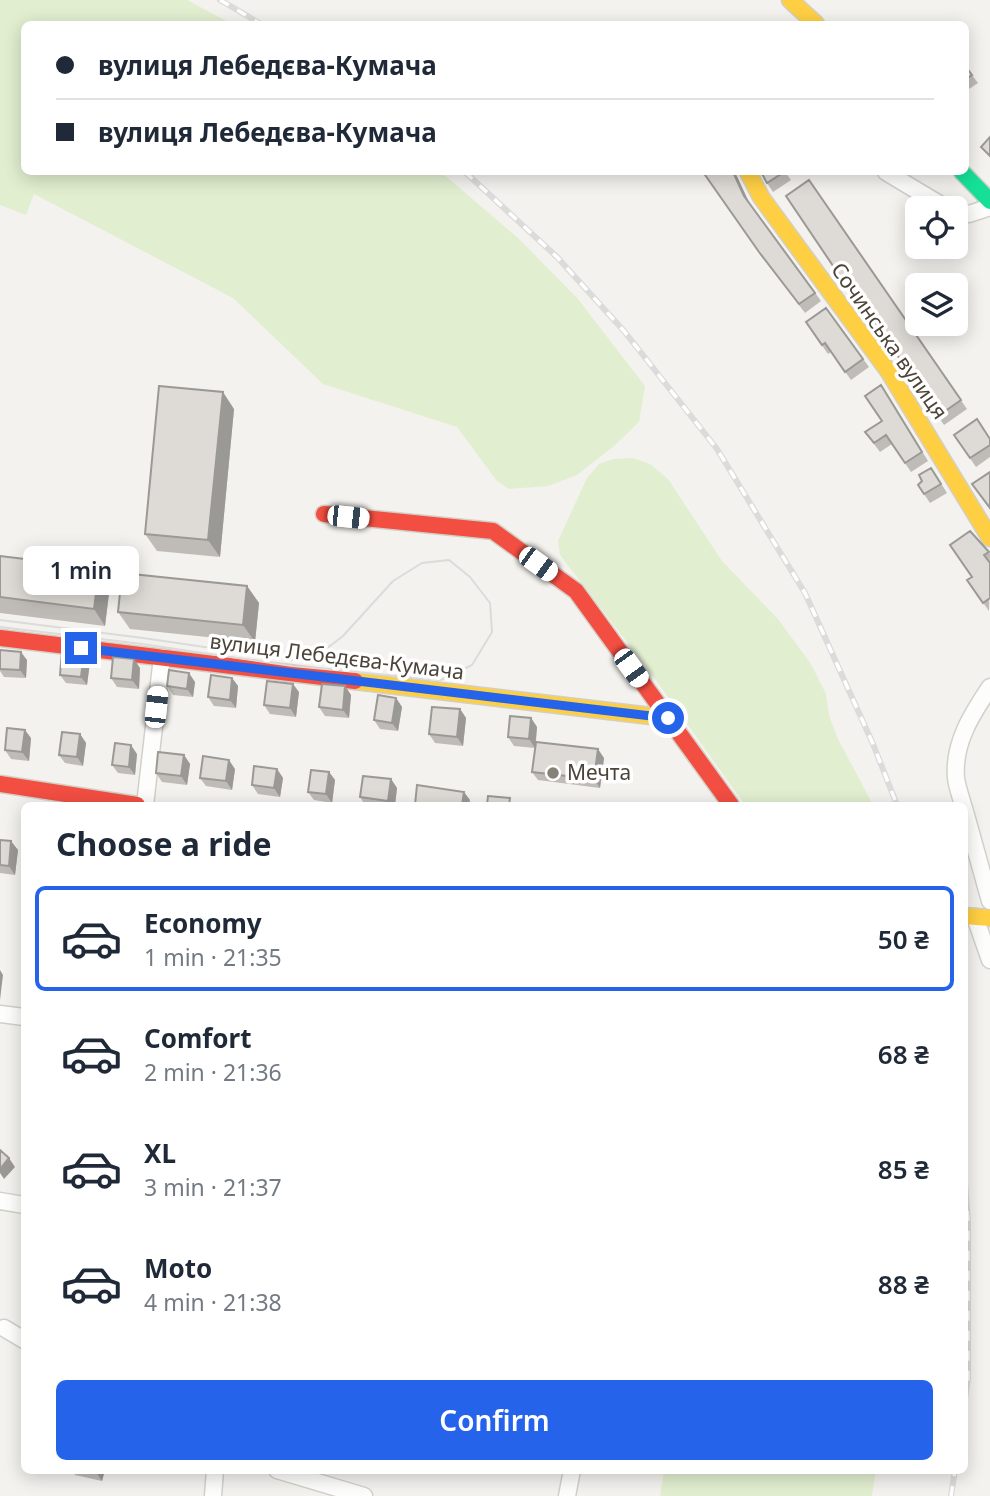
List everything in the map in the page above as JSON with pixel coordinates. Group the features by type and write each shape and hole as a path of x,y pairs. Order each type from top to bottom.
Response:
{"street":[{"path":"789,0 813,21"},
{"name":"Сочинська вулиця","path":"750,175 761,197 889,372 990,538"},
{"path":"891,175 926,196"},
{"path":"965,175 990,201"},
{"path":"968,214 990,207"},
{"path":"324,514 493,531 576,591 729,802"},
{"name":"вулиця Лебедєва-Кумача","path":"0,638 668,718"},
{"path":"145,802 162,657"},
{"path":"963,802 956,778 959,746 969,718 990,687"},
{"path":"0,784 117,802"},
{"path":"968,821 990,901"},
{"path":"976,917 990,960"},
{"path":"0,1014 21,1017"},
{"path":"0,1201 21,1204"},
{"path":"4,1328 21,1338"},
{"path":"213,1496 215,1474"},
{"path":"290,1474 364,1496"},
{"path":"567,1496 571,1474"}],"green space":[{"path":"0,0 187,0 226,21 21,21 21,175 444,175 518,238 578,299 645,386 639,422 577,475 548,486 509,489 497,481 457,427 323,384 233,298 34,194 26,215 0,205"},
{"path":"633,458 650,464 668,479 722,561 778,619 811,664 826,694 829,715 837,737 871,802 743,802 653,676 560,555 558,541 587,478 599,464 613,459"},
{"path":"663,1474 875,1474 872,1496 660,1496"}],"building":[{"path":"990,137 990,156 981,147"},
{"path":"705,175 734,175 744,196 815,293 799,304"},
{"path":"763,175 779,175 767,183"},
{"path":"809,180 905,319 905,336 917,336 961,400 938,416 786,196"},
{"path":"826,308 863,359 845,372 806,322"},
{"path":"881,385 922,452 905,463 886,435 874,443 865,432 882,421 865,396"},
{"path":"159,386 223,392 208,540 145,534"},
{"path":"977,419 990,439 990,445 970,458 954,435"},
{"path":"931,468 941,484 924,494 918,485 922,481 919,475"},
{"path":"990,472 990,508 972,484"},
{"path":"970,531 989,552 984,555 990,563 990,598 983,603 967,580 972,577 950,545"},
{"path":"0,556 99,568 94,609 0,597"},
{"path":"122,573 247,586 243,625 118,612"},
{"path":"0,650 21,652 20,670 0,669"},
{"path":"62,651 84,653 81,677 60,675"},
{"path":"113,657 134,659 132,680 111,678"},
{"path":"169,670 189,673 187,689 167,686"},
{"path":"211,675 232,678 230,700 208,697"},
{"path":"267,681 293,684 290,708 264,705"},
{"path":"322,684 345,686 343,710 319,707"},
{"path":"378,695 396,698 392,723 374,720"},
{"path":"432,707 460,709 457,737 429,734"},
{"path":"510,716 531,718 529,739 508,737"},
{"path":"7,728 25,730 22,752 5,750"},
{"path":"62,732 80,734 77,757 59,755"},
{"path":"536,742 598,749 594,779 532,772"},
{"path":"115,743 131,745 129,767 112,765"},
{"path":"158,752 184,755 181,776 156,773"},
{"path":"203,756 229,760 226,781 200,778"},
{"path":"254,766 277,769 274,788 252,785"},
{"path":"311,770 329,772 326,794 308,792"},
{"path":"363,776 391,779 388,801 360,797"},
{"path":"417,785 464,792 462,802 415,802"},
{"path":"488,796 510,798 509,802 487,802"},
{"path":"0,840 11,841 9,866 0,865"},
{"path":"0,1150 9,1158 0,1169"}],"tram line":[{"path":"0,620 293,660 322,652 343,636 393,581 422,563 449,560 470,577 490,603 492,632 472,665 441,680 292,666 0,627"}],"railway":[{"path":"220,0 256,21"},
{"path":"468,175 557,257 624,331 717,449 805,593 873,744 896,802"},
{"path":"968,1221 968,1378"},
{"path":"951,1496 954,1474"}],"traffic: fast":[{"path":"965,175 990,201"}],"traffic: slow":[{"path":"790,0 813,21"},
{"path":"750,175 761,197 889,372 990,538"},
{"path":"355,681 668,718"},
{"path":"968,916 990,918"}],"traffic: jam":[{"path":"324,514 493,531 576,591 729,802"},
{"path":"0,638 355,681"},
{"path":"0,784 117,802"}],"place":[{"name":"Мечта","path":"553,773"}],"route":[{"path":"81,648 668,718"}]}
